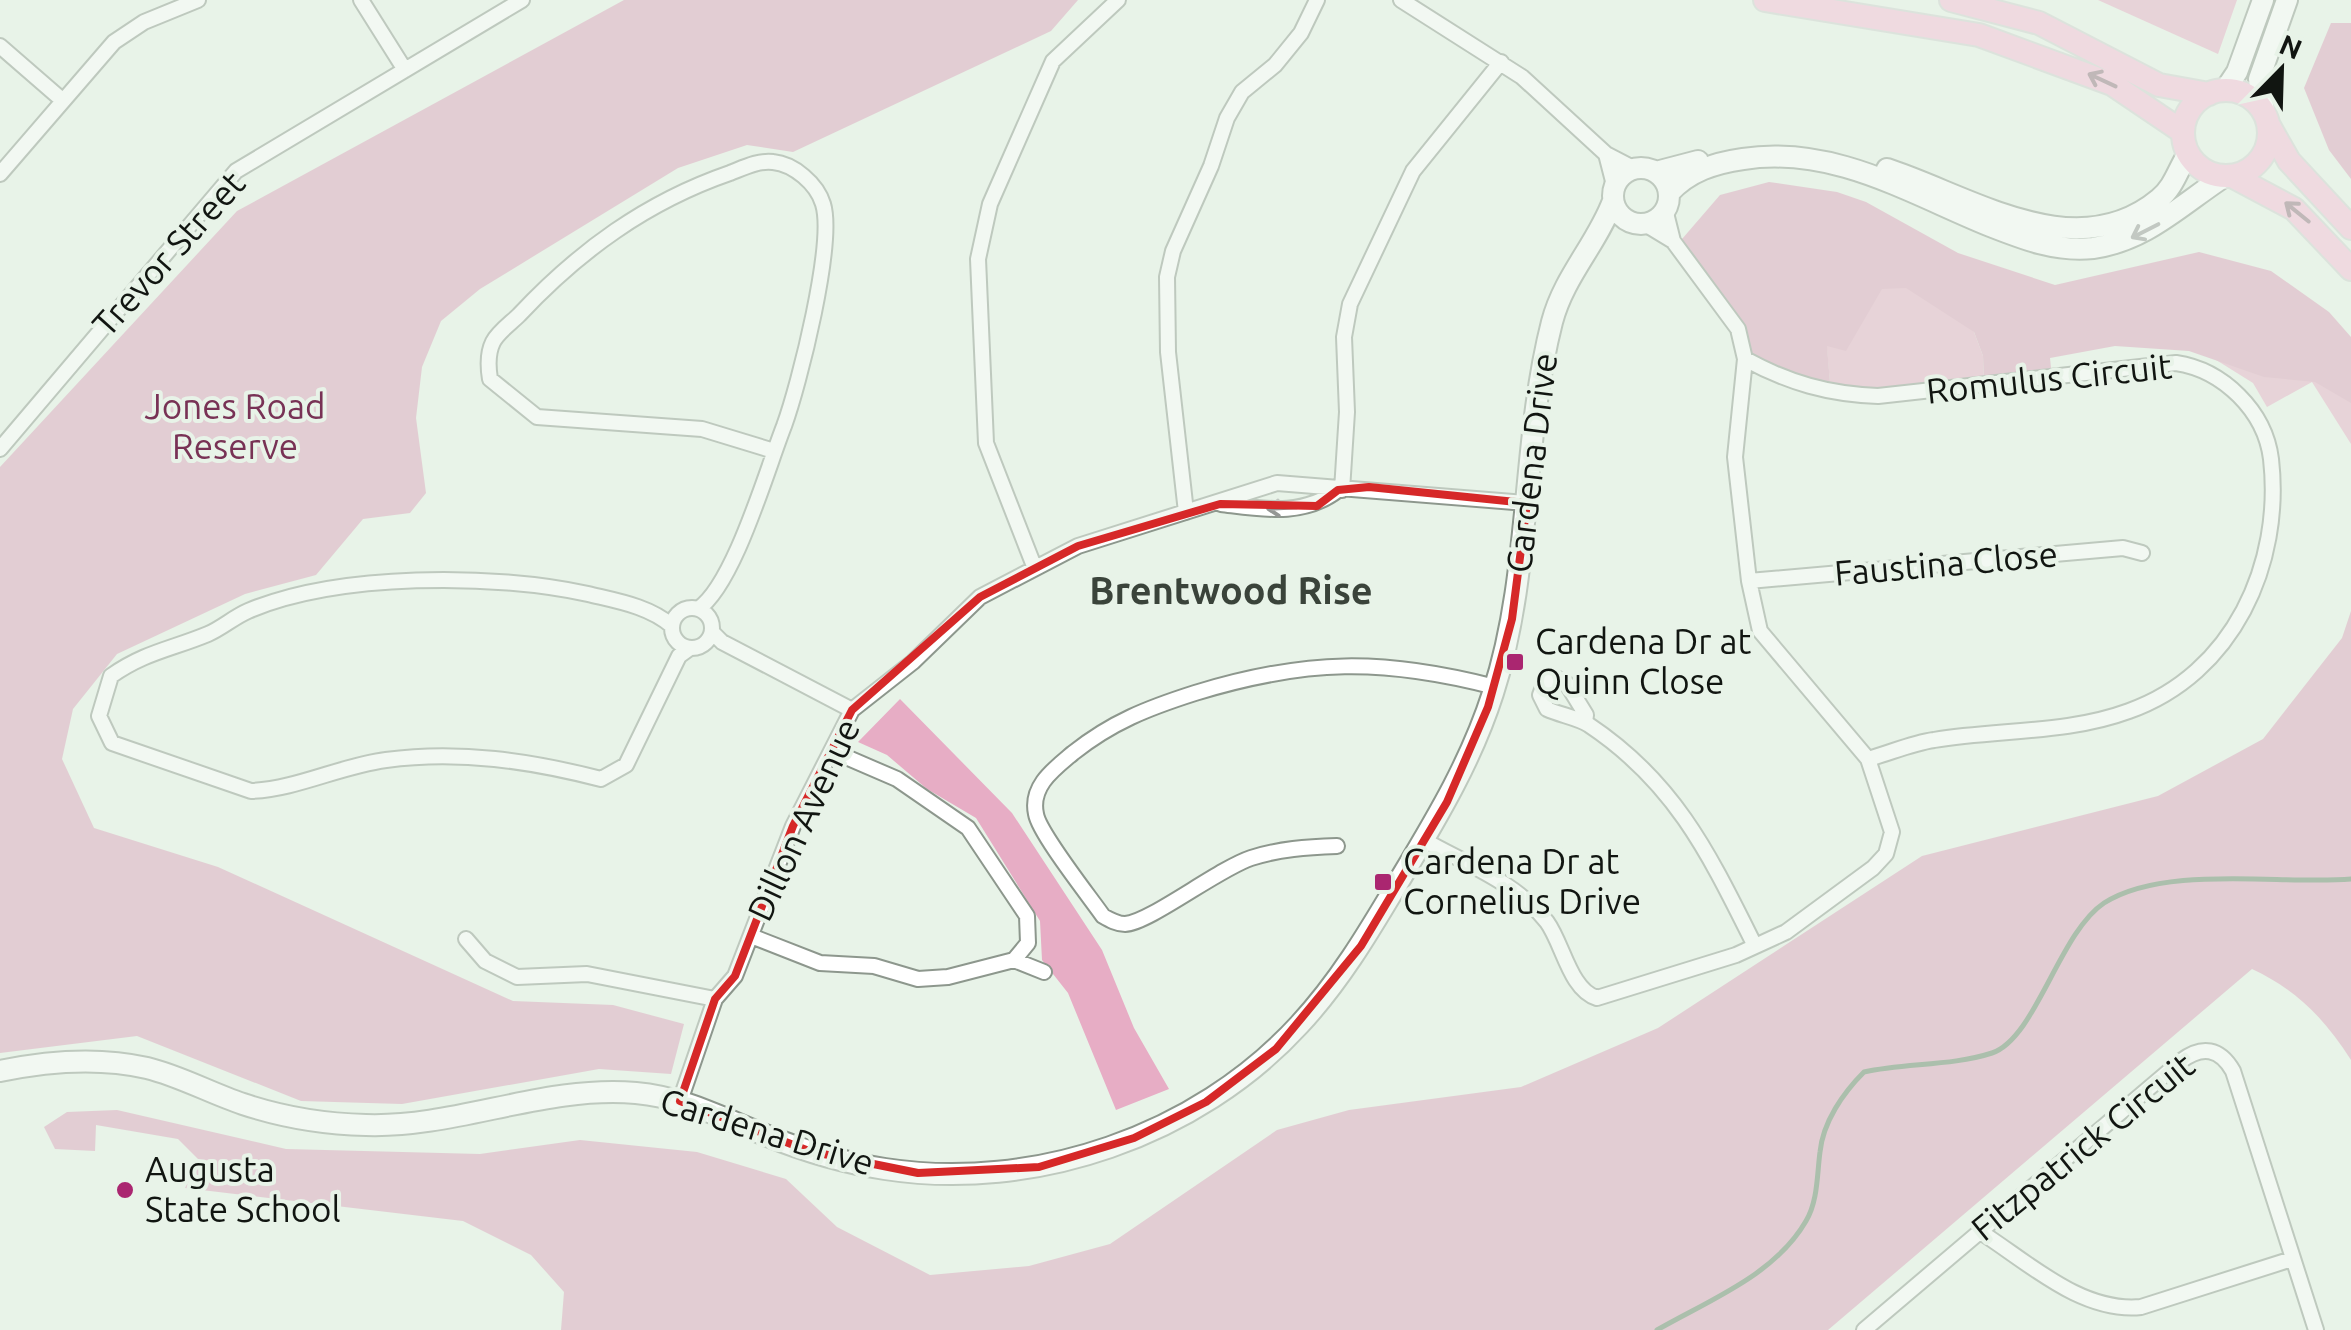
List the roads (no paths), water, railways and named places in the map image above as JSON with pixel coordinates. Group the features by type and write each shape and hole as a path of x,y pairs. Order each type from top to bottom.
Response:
{"main road":[{"path":"1765,0 1979,35 2112,84 2186,143 2210,174 2228,176 2294,209 2351,270"},
{"path":"1951,0 2039,23 2159,85 2248,96 2266,118 2290,161 2351,228"},
{"path":"2186,143 2190,109 2217,92"},
{"path":"2228,176 2258,163 2266,151 2266,118"}],"street":[{"path":"0,174 114,42 144,22 198,0"},
{"path":"361,0 405,70"},
{"name":"Trevor Street","path":"0,449 236,171 522,0"},
{"path":"1034,566 988,457 978,259 990,204 1054,62 1118,0"},
{"path":"1186,512 1168,352 1166,277 1173,251 1234,105 1301,33 1317,0"},
{"path":"1401,0 1501,62 1606,154 1633,168 1656,172 1742,150 1808,148 1891,170 2022,221 2080,230 2116,224 2161,198 2186,143"},
{"path":"2217,92 2237,72 2263,0"},
{"path":"2266,118 2258,79 2288,0"},
{"path":"0,46 61,99"},
{"path":"1340,490 1347,412 1344,337 1350,304 1404,186 1501,62"},
{"path":"1424,840 1506,885 1530,903 1549,925 1587,995 1618,995 1786,932 1886,854 1892,832 1868,759 1760,630 1749,581 1735,457 1745,359 1738,330 1673,241 1637,222 1614,193 1606,154"},
{"path":"1602,232 1637,222 1667,201 1694,172 1717,164 1775,156 1816,159 1862,171 2009,234 2075,249 2134,238 2228,176"},
{"path":"714,639 705,608 774,451 794,398 814,315 824,204 808,180 789,166 760,162 692,186 643,210 573,261 494,342 488,362 490,379 537,417 702,429 774,451"},
{"path":"1614,193 1633,168"},
{"path":"1656,172 1667,201 1673,241"},
{"name":"Cardena Drive","path":"0,1071 65,1062 120,1063 174,1076 274,1113 365,1125 423,1122 536,1099 603,1091 680,1101 809,1151 885,1169 997,1173 1096,1152 1206,1102 1276,1049 1344,972 1464,768 1495,687 1512,619 1554,314 1576,266 1602,232 1614,193"},
{"name":"Romulus Circuit","path":"1745,359 1778,377 1831,394 1878,396 2156,364 2188,365 2238,393 2265,436 2272,486 2263,568 2244,615 2184,682 2131,711 2072,726 1931,740 1868,759"},
{"name":"Dillon Avenue","path":"680,1101 715,1000 736,976 793,826 852,710 913,662 980,597 1078,546 1220,504 1249,488 1277,482 1527,503"},
{"name":"Dillon Avenue","path":"1220,504 1270,510 1318,506 1340,490"},
{"name":"Faustina Close","path":"1749,581 2123,548 2142,552"},
{"path":"407,581 512,582 568,590 674,621 682,649 626,765 601,779 503,758 432,756 387,760 273,790 251,792 112,742 100,716 111,676 138,657 208,634 249,610 326,592 407,581"},
{"path":"674,621 686,608 705,608"},
{"path":"682,649 714,639 852,710"},
{"path":"1337,846 1293,848 1251,858 1206,878 1140,920 1114,922 1102,916 1036,816 1037,792 1047,774 1106,727 1132,713 1266,672 1356,665 1443,673 1495,687"},
{"path":"1585,722 1648,772 1695,828 1755,946"},
{"path":"832,751 897,779 968,828 1028,916 1028,942 1014,960"},
{"path":"751,936 820,963 874,966 918,979 948,977 981,965 1014,960 1044,972"},
{"path":"466,939 486,961 518,977 587,974 715,1000"},
{"name":"Fitzpatrick Circuit","path":"1864,1330 2181,1061 2198,1051 2210,1050 2227,1060 2233,1071 2316,1330"},
{"path":"1980,1231 2093,1304 2118,1309 2140,1306 2292,1259"}],"waterway":[{"path":"1657,1330 1759,1271 1793,1240 1813,1205 1822,1141 1830,1119 1864,1072 1977,1057 2008,1043 2035,1007 2074,937 2104,903 2129,891 2191,880 2351,879"}],"place":[{"name":"Cardena Dr at Quinn Close","path":"1515,662"},
{"name":"Cardena Dr at Cornelius Drive","path":"1383,882"},
{"name":"Augusta State School","path":"125,1190"}],"district":[{"name":"Brentwood Rise","path":"1231,591"}],"park label":[{"name":"Jones Road Reserve","path":"235,427"}]}
